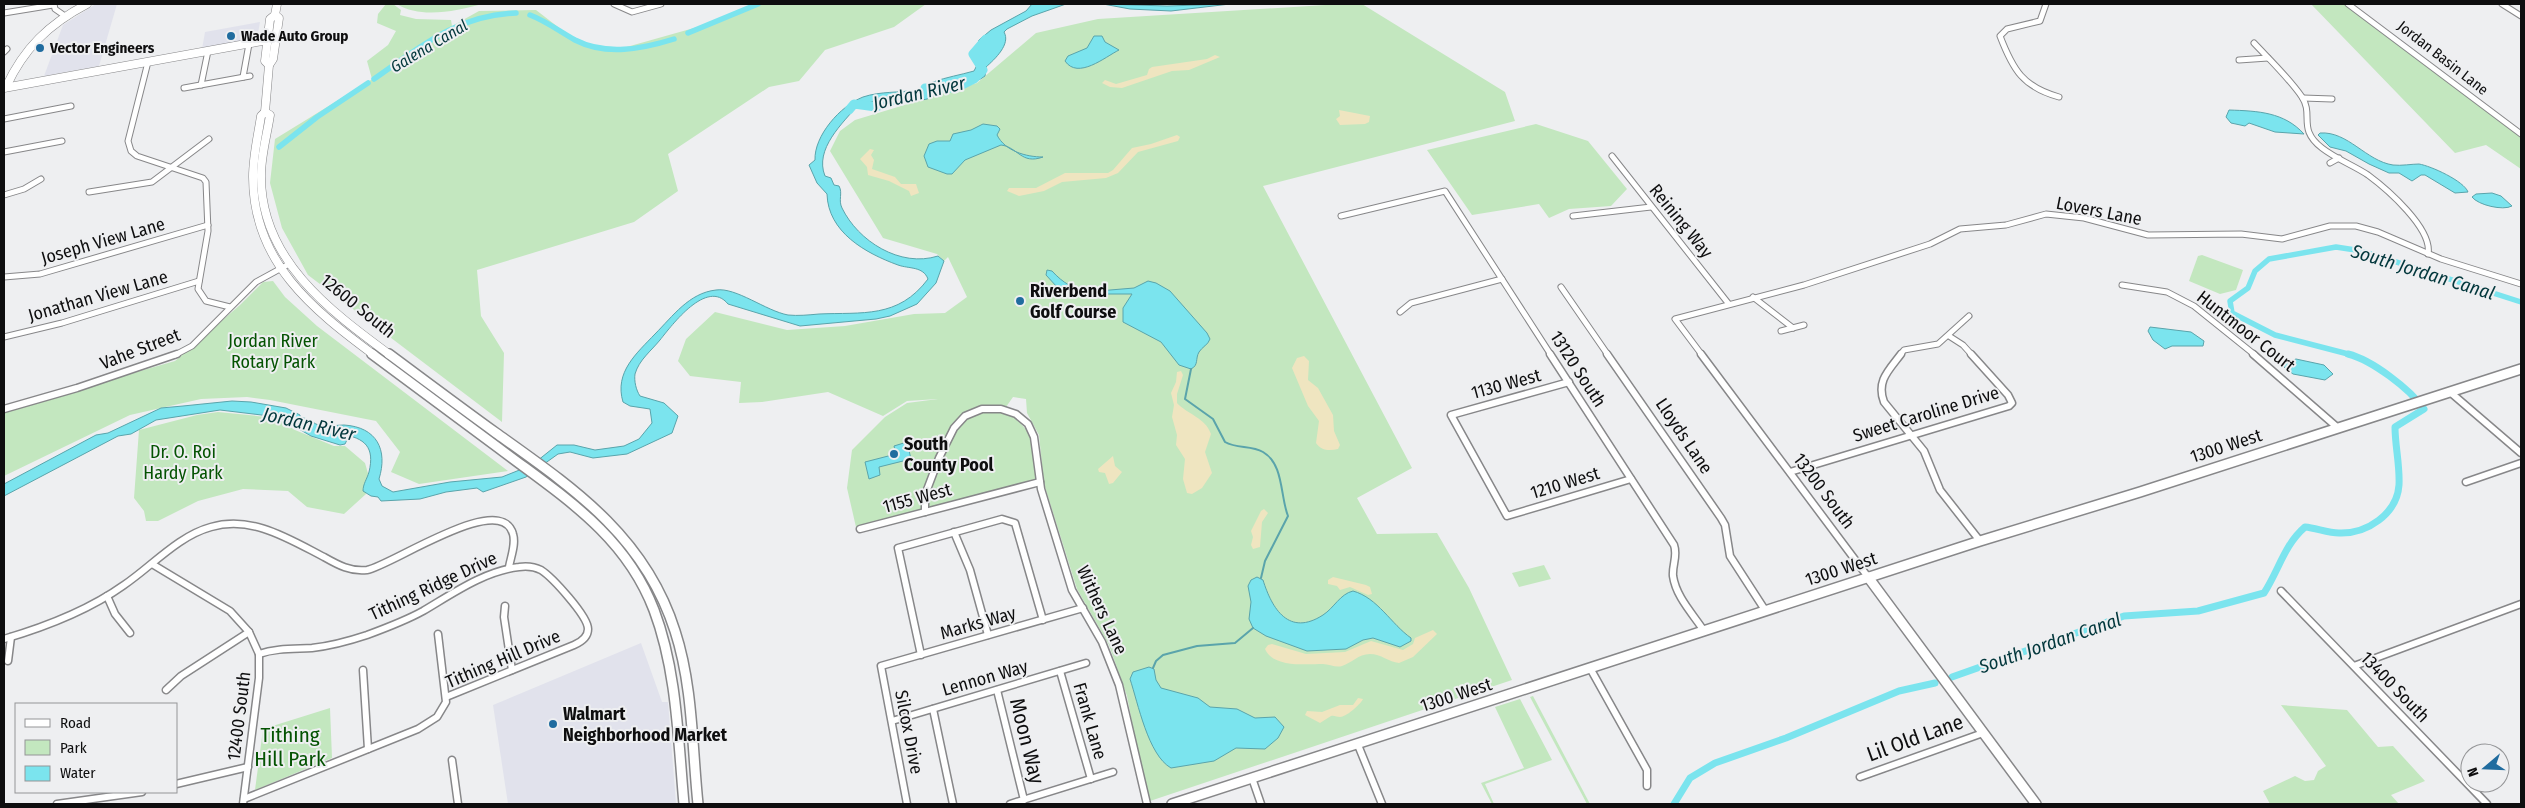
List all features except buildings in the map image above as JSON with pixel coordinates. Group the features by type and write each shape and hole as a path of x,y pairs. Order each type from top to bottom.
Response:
{"main road":[{"path":"5,90 12,71 35,39 65,16 87,4"},
{"path":"269,65 265,61 270,19 275,15 277,4"},
{"path":"265,112 269,65 273,59 279,18 275,15"},
{"path":"5,90 268,40"},
{"name":"12600 South","path":"684,804 669,656 660,623 650,597 626,557 605,531 579,508 317,312 297,292 280,269 266,243 254,197 254,164 261,116 265,112 270,115 262,170 262,196 271,229 289,264 306,286 336,315 549,471 613,523 641,558 661,592 676,633 683,663 698,804"},
{"name":"1300 West","path":"1172,804 1980,540 2140,492 2450,392"},
{"name":"13200 South","path":"1868,578 2036,804"}],"street":[{"path":"4,13 54,4 55,10 65,16"},
{"path":"614,4 632,12 661,4"},
{"path":"2046,4 2040,21 2007,30 2000,36 2021,80 2042,93 2059,97"},
{"name":"Jordan Basin Lane","path":"2348,4 2408,46 2521,134"},
{"path":"2502,4 2521,16"},
{"path":"2254,43 2303,98 2309,135 2318,145 2372,178 2425,234 2429,246 2428,254"},
{"path":"243,77 249,44"},
{"path":"201,85 208,51"},
{"path":"2239,60 2268,58"},
{"path":"148,62 128,141 131,151 137,156 203,178 206,182 208,225 199,281 200,295 206,301 230,307"},
{"path":"184,88 250,76"},
{"path":"2303,98 2332,98"},
{"path":"4,119 71,106"},
{"path":"89,192 152,182 208,140"},
{"path":"4,152 62,141"},
{"name":"Reining Way","path":"1612,156 1728,303"},
{"path":"2330,163 2339,158"},
{"path":"4,195 24,189 41,179"},
{"name":"13120 South","path":"1341,216 1444,191 1674,545 1678,556 1673,570 1674,582 1704,631"},
{"path":"1574,216 1651,207"},
{"name":"Lovers Lane","path":"1675,319 1728,303 1804,285 1930,244 1960,230 2006,225 2042,214 2084,218 2148,234 2241,234 2282,239 2330,226 2356,226 2378,232 2428,254 2521,284"},
{"name":"Joseph View Lane","path":"4,277 40,274 208,225"},
{"name":"Vahe Street","path":"4,409 173,356 192,346 261,278 289,264"},
{"path":"1400,312 1411,303 1502,279"},
{"name":"Jonathan View Lane","path":"4,337 62,323 199,281"},
{"name":"Huntmoor Court","path":"2122,285 2166,292 2194,306 2242,344 2338,428"},
{"name":"Lloyds Lane","path":"1561,287 1721,518 1725,525 1730,556 1765,610"},
{"path":"1753,297 1763,306 1780,314 1793,328"},
{"path":"1970,316 1949,336 1934,346 1904,350 1882,379 1882,394 1884,402 1929,460 1940,490 1980,540"},
{"name":"13200 South","path":"1675,319 1868,578"},
{"path":"1781,332 1804,325"},
{"name":"Sweet Caroline Drive","path":"1790,472 2005,407 2012,403 2008,395 1963,346 1949,336"},
{"name":"1300 West","path":"2450,392 2521,370"},
{"name":"1130 West","path":"1507,516 1451,414 1569,382"},
{"path":"2450,392 2521,453"},
{"name":"Withers Lane","path":"925,512 924,504 928,486 947,441 958,422 973,411 982,409 1008,411 1022,418 1032,432 1040,482 1072,590 1102,642 1119,685 1126,709 1136,765 1147,804"},
{"path":"2466,482 2521,463"},
{"name":"1210 West","path":"1507,516 1631,479"},
{"name":"1155 West","path":"860,529 1040,482"},
{"path":"4,639 107,596 134,579 198,532 220,524 239,522 256,525 345,568 365,570 387,564 467,524 492,519 503,522 511,530 513,541 509,567"},
{"path":"921,655 898,548 1002,519 1015,523 1043,620"},
{"path":"954,532 970,570 988,636"},
{"name":"12400 South","path":"152,564 230,611 249,632 259,654 259,678 244,802"},
{"name":"Tithing Ridge Drive","path":"259,654 277,648 330,645 392,625 509,567 533,567 548,575 587,624 588,633"},
{"name":"13400 South","path":"2281,591 2487,804"},
{"path":"107,596 115,614 130,632"},
{"path":"505,606 504,617 512,670"},
{"path":"2354,666 2520,607"},
{"name":"Marks Way","path":"881,666 1083,608"},
{"path":"166,690 181,676 249,632"},
{"name":"Tithing Hill Drive","path":"244,802 428,724 441,712 446,697 578,643 588,633"},
{"path":"438,634 446,697"},
{"path":"8,661 11,637"},
{"name":"Lennon Way","path":"892,721 1086,664"},
{"name":"Silcox Drive","path":"881,666 907,804"},
{"path":"1590,668 1648,770 1647,786"},
{"path":"363,670 368,749"},
{"name":"Frank Lane","path":"1060,671 1091,779"},
{"name":"Moon Way","path":"997,690 1024,800"},
{"path":"933,709 953,804"},
{"name":"Lil Old Lane","path":"1860,777 1983,733"},
{"path":"1358,744 1382,804"},
{"path":"452,760 458,804"},
{"path":"178,784 248,767"},
{"path":"1010,804 1113,772"},
{"path":"1252,778 1261,804"},
{"path":"58,804 135,793"}],"shaded area":[{"path":"96,4 117,4 99,66 44,76 63,25"},
{"name":"Wade Auto Group","path":"260,22 257,39 202,49 205,32"},
{"path":"641,643 662,702 668,702 676,804 508,804 493,705"}],"green space":[{"path":"386,4 393,4 401,10 400,15 416,19 451,20 452,26 479,11 536,10 580,44 623,48 701,26 763,4 926,4 894,27 825,50 799,81 769,87 668,154 678,191 634,222 477,270 481,316 504,353 502,422 308,275 282,228 270,183 275,139 371,80 423,42 372,79 367,61 388,45 396,31 377,23 378,14"},
{"path":"397,4 482,4 450,11 427,12 406,9"},
{"name":"Riverbend Golf Course","path":"1362,4 1505,92 1515,121 1263,186 1412,468 1357,498 1377,534 1437,533 1469,588 1512,680 1150,801 1142,775 1127,696 1109,645 1077,589 1044,484 1039,435 1027,413 1026,399 1013,397 1006,407 1030,434 1036,480 856,527 847,488 852,450 885,417 907,403 938,399 907,401 883,416 828,392 762,402 739,403 741,382 690,376 678,361 686,339 715,312 787,330 845,326 914,314 945,313 967,297 948,257 944,261 937,254 883,238 830,151 840,131 855,120 977,83 1036,33 1098,19"},
{"path":"2311,4 2345,4 2398,41 2521,137 2521,169 2486,145 2455,153"},
{"path":"1536,124 1588,141 1627,189 1611,206 1569,209 1549,218 1539,204 1472,215 1427,150"},
{"path":"2202,255 2243,270 2236,290 2220,294 2189,281 2198,256"},
{"name":"Jordan River Rotary Park","path":"273,281 285,297 317,326 508,471 419,484 391,472 400,452 376,421 247,397 201,399 130,415 4,476 4,410 175,361 240,305 263,282"},
{"name":"Dr. O. Roi Hardy Park","path":"218,412 277,418 295,430 334,446 345,446 365,463 369,477 365,485 366,494 344,514 307,507 288,491 243,489 198,501 158,521 146,521 144,511 134,498 139,430 197,415"},
{"path":"1544,565 1551,579 1519,587 1512,573"},
{"path":"1533,696 1590,804 1587,804 1530,697"},
{"path":"1520,699 1552,760 1485,784 1494,804 1492,804 1481,783 1524,768 1495,707"},
{"path":"2281,705 2347,710 2378,747 2393,746 2425,781 2391,795 2399,804 2270,804 2263,791 2295,776 2305,781 2314,780 2318,771 2326,766"},
{"name":"Tithing Hill Park","path":"330,708 332,758 255,790 263,729"}],"sand":[{"path":"1215,55 1220,57 1189,70 1172,71 1122,88 1110,87 1102,83 1105,80 1116,84 1147,75 1152,67 1207,59"},
{"path":"1339,110 1370,116 1369,122 1365,124 1340,125 1336,119 1340,116"},
{"path":"1177,135 1180,137 1178,141 1138,152 1118,173 1106,178 1062,182 1044,191 1019,196 1007,191 1009,188 1036,188 1065,173 1108,173 1113,170 1132,148"},
{"path":"870,149 874,150 871,155 874,160 872,169 895,177 901,184 916,184 919,193 911,196 909,191 889,181 868,175 867,167 860,159"},
{"path":"1304,356 1309,361 1308,380 1318,388 1333,415 1334,431 1340,445 1338,449 1326,450 1320,448 1316,443 1319,421 1308,406 1292,368 1297,358"},
{"path":"1181,371 1183,375 1177,394 1177,403 1201,420 1211,434 1205,452 1212,473 1202,488 1192,494 1187,493 1183,479 1185,459 1176,445 1177,435 1172,417 1174,405 1171,393 1176,382 1177,372"},
{"path":"1113,456 1115,466 1122,472 1113,483 1109,484 1105,473 1099,472 1098,469"},
{"path":"1264,509 1268,513 1262,522 1260,547 1253,549 1251,545 1253,537 1251,531 1261,511"},
{"path":"1333,577 1366,585 1370,587 1372,594 1368,595 1350,587 1340,590 1337,586 1328,584 1328,580"},
{"path":"1433,630 1437,634 1413,657 1399,663 1370,654 1362,655 1346,665 1340,666 1291,664 1275,659 1265,649 1268,645 1272,644 1306,654 1345,652 1371,641 1403,650 1413,644 1415,638"},
{"path":"1358,698 1363,699 1353,710 1340,717 1331,716 1320,723 1305,715 1307,711 1322,712 1340,705 1353,705"}],"water":[{"path":"1032,4 1066,4 1032,16 1007,29 1004,32 1006,37 1004,46 986,67 985,76 981,79 947,85 938,89 931,98 919,100 917,97 893,103 877,101 858,105 838,128 823,156 825,176 831,178 834,185 839,186 842,208 858,231 869,241 895,255 924,259 938,256 944,261 936,283 917,304 890,316 800,326 728,304 720,297 700,300 673,324 642,360 635,374 637,391 640,396 664,403 678,416 672,433 627,454 593,458 570,452 558,454 526,477 483,492 477,488 446,492 420,499 381,501 378,497 371,496 363,491 369,472 371,456 362,441 341,434 340,436 347,440 345,444 340,445 311,436 278,417 220,410 156,420 131,434 118,436 4,496 4,484 96,435 108,433 161,408 232,401 286,408 300,415 300,418 321,426 344,425 365,430 372,435 381,450 382,459 379,479 382,486 393,492 450,482 502,477 532,465 557,445 574,445 595,450 624,446 639,439 652,423 650,409 630,406 623,402 621,391 624,372 641,348 690,300 706,292 724,290 788,315 864,313 892,307 904,301 928,279 919,270 898,265 873,254 861,247 841,230 829,207 827,194 817,183 809,165 815,160 819,141 830,123 854,101 876,94 918,90 933,82 974,71 978,63 975,54 979,40 991,30 1026,11"},
{"path":"1103,4 1167,6 1230,4 1171,11 1130,9"},
{"path":"1094,36 1102,36 1105,42 1119,50 1099,62 1084,68 1070,66 1065,61 1068,56 1087,48"},
{"path":"2229,110 2270,114 2288,121 2304,134 2275,132 2249,123 2245,126 2231,123 2226,117"},
{"path":"983,124 997,126 1000,129 997,135 1007,147 1001,145 965,160 952,174 928,167 924,156 929,144 937,141 950,141 953,134 971,130"},
{"path":"2320,133 2330,134 2348,141 2383,162 2393,165 2419,164 2431,168 2454,179 2468,192 2455,193 2425,175 2421,175 2412,181 2399,173 2389,173 2346,151 2330,147 2318,135"},
{"path":"1015,151 1030,156 1043,157 1030,159"},
{"path":"2492,193 2501,196 2512,206 2503,208 2491,206 2472,197 2476,194"},
{"path":"1047,270 1052,271 1069,285 1091,291 1081,295 1057,287 1046,275"},
{"path":"1148,281 1170,291 1207,333 1210,339 1199,352 1196,364 1191,369 1179,365 1161,342 1123,322 1123,308 1132,294 1093,294 1098,291 1134,288"},
{"path":"2150,327 2191,332 2204,341 2203,346 2172,346 2165,349 2153,340 2148,331"},
{"path":"2296,359 2324,365 2333,374 2325,380 2293,374 2284,367 2284,363"},
{"path":"907,442 911,459 879,467 880,475 869,479 865,462 896,454 894,446"},
{"path":"1257,577 1263,580 1271,601 1277,610 1291,621 1301,623 1311,621 1323,615 1344,595 1353,591 1362,594 1377,605 1411,638 1411,641 1400,647 1373,638 1363,640 1346,649 1307,651 1266,636 1253,628 1249,619 1251,602 1248,586 1251,580"},
{"path":"1149,667 1154,669 1156,680 1161,688 1198,698 1210,707 1237,709 1255,718 1275,717 1284,727 1278,738 1265,749 1236,748 1214,761 1171,768 1156,752 1150,740 1130,679 1133,672"}],"waterway":[{"name":"Galena Canal","path":"688,33 758,4"},
{"name":"Galena Canal","path":"374,79 424,45 457,26 495,15 516,13"},
{"name":"Galena Canal","path":"530,15 575,40 599,48 637,48 674,39"},
{"name":"Jordan River","path":"925,88 956,88 974,79 983,70 973,54 986,39"},
{"name":"Galena Canal","path":"279,147 317,117 368,83"},
{"name":"Jordan River","path":"849,110 854,104 876,107 902,97"},
{"name":"South Jordan Canal","path":"2352,355 2275,335 2232,313 2230,301 2248,288 2255,271 2269,259 2336,247 2362,251 2521,302"},
{"name":"South Jordan Canal","path":"1952,677 2124,616 2198,611 2264,593 2287,550 2305,527 2335,533 2350,532 2370,526 2379,520 2393,505 2399,485 2395,427 2424,409 2410,393 2390,376 2368,362 2348,354"},
{"path":"1191,369 1185,399 1213,419 1225,442 1234,446 1254,448 1263,452 1270,457 1278,472 1288,516 1265,561 1261,578"},
{"path":"1153,668 1156,661 1163,655 1197,646 1235,643 1253,628"},
{"name":"South Jordan Canal","path":"1674,804 1690,778 1715,763 1786,738 1899,691 1935,683"}],"place":[{"name":"Wade Auto Group","path":"231,36"},
{"name":"Vector Engineers","path":"40,48"},
{"name":"Riverbend Golf Course","path":"1020,301"},
{"name":"South County Pool","path":"894,454"},
{"name":"Walmart Neighborhood Market","path":"553,724"}]}
